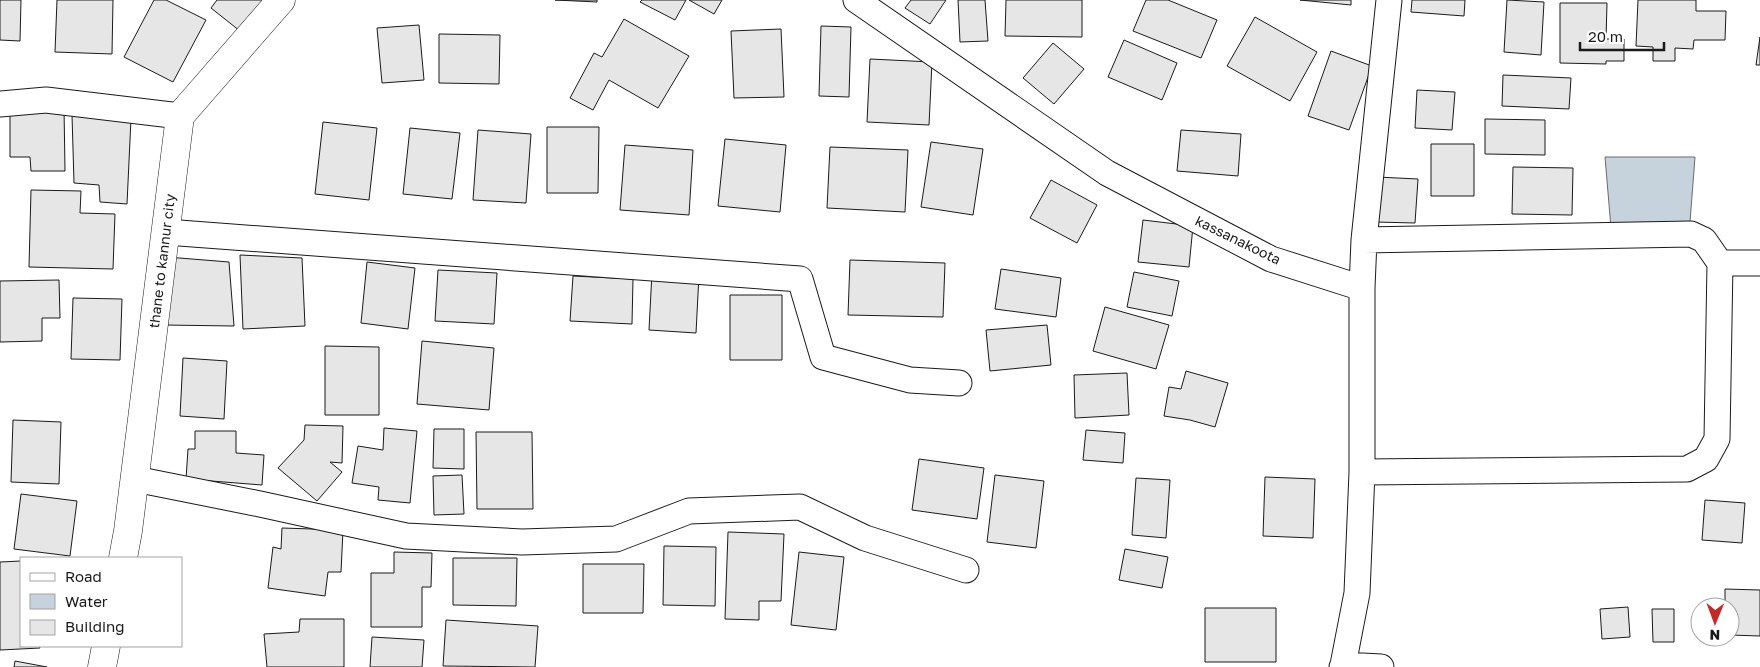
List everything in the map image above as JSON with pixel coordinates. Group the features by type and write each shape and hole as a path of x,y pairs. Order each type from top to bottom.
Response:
{"street":[{"path":"0,104 46,100 180,116 281,0"},
{"name":"kassanakoota","path":"856,0 1107,173 1271,259 1362,288"},
{"path":"1381,667 1342,666 1357,592 1362,472 1362,288 1364,240 1389,0"},
{"name":"thane to kannur city","path":"123,557 135,479 180,116"},
{"path":"166,232 800,279 823,357 910,380 959,383"},
{"path":"1362,472 1687,469 1706,459 1717,439 1720,263 1704,240 1691,234 1364,240"},
{"path":"1720,263 1760,263"},
{"path":"135,479 406,536 512,541 616,538 689,511 800,507 865,538 966,570"},
{"path":"102,667 106,647"}],"water":[{"path":"1605,157 1695,157 1690,222 1611,228"}],"building":[{"path":"0,0 21,0 20,41 0,40"},
{"path":"57,0 113,0 112,54 55,52"},
{"path":"154,0 166,0 206,20 173,82 124,57"},
{"path":"217,0 264,0 240,31 211,8"},
{"path":"555,0 597,0 597,2"},
{"path":"642,0 686,0 675,20 640,2"},
{"path":"689,0 722,0 714,14"},
{"path":"911,0 946,0 930,24 905,8"},
{"path":"958,0 985,0 988,41 960,42"},
{"path":"1006,0 1082,0 1082,37 1005,36"},
{"path":"1146,0 1168,0 1217,20 1201,58 1133,31"},
{"path":"1300,0 1351,0 1351,5"},
{"path":"1412,0 1465,0 1464,16 1411,12"},
{"path":"1507,0 1544,2 1541,55 1504,52"},
{"path":"1638,0 1696,0 1696,11 1726,11 1725,40 1694,40 1693,49 1675,48 1675,61 1653,61 1653,47 1636,46"},
{"path":"1560,3 1607,3 1606,39 1624,39 1624,61 1606,61 1606,64 1560,63"},
{"path":"1255,17 1317,52 1290,101 1227,66"},
{"path":"624,19 689,56 658,108 609,80 593,110 570,98 594,53 602,57"},
{"path":"419,25 424,80 382,83 377,28"},
{"path":"821,26 851,27 849,97 819,96"},
{"path":"781,29 784,97 734,98 731,31"},
{"path":"439,34 500,35 499,84 439,83"},
{"path":"1760,37 1760,65 1756,65"},
{"path":"1124,40 1177,63 1162,100 1108,77"},
{"path":"1053,43 1084,69 1054,104 1023,78"},
{"path":"1331,51 1372,66 1349,130 1308,116"},
{"path":"870,59 932,62 929,125 867,122"},
{"path":"1503,75 1571,78 1569,109 1502,106"},
{"path":"1417,90 1455,92 1452,130 1415,128"},
{"path":"64,108 65,171 31,171 30,157 10,157 10,109"},
{"path":"72,115 131,119 127,204 100,202 99,185 74,183"},
{"path":"1485,119 1545,120 1545,155 1485,154"},
{"path":"323,122 377,128 369,200 315,194"},
{"path":"547,127 599,127 598,193 547,193"},
{"path":"410,128 460,133 452,199 403,194"},
{"path":"478,130 531,134 526,203 473,200"},
{"path":"1181,130 1241,134 1238,176 1177,171"},
{"path":"725,139 786,145 780,212 718,206"},
{"path":"931,142 983,149 973,215 921,207"},
{"path":"1431,144 1474,144 1474,196 1431,196"},
{"path":"625,145 693,150 689,215 620,210"},
{"path":"830,147 908,150 905,212 827,208"},
{"path":"1513,167 1573,168 1572,215 1512,214"},
{"path":"1377,177 1418,179 1415,223 1375,222"},
{"path":"1051,180 1097,205 1077,243 1030,218"},
{"path":"31,190 81,191 80,213 115,214 113,269 29,267"},
{"path":"1143,220 1193,226 1189,267 1138,262"},
{"path":"240,255 302,258 305,326 243,329"},
{"path":"167,257 229,262 234,326 164,325"},
{"path":"850,260 945,263 943,317 848,315"},
{"path":"367,262 415,268 408,329 361,323"},
{"path":"1001,269 1061,278 1056,317 995,309"},
{"path":"438,270 497,273 494,324 435,321"},
{"path":"652,272 699,275 696,333 649,330"},
{"path":"1134,272 1179,281 1172,316 1127,307"},
{"path":"573,276 633,279 632,324 570,321"},
{"path":"59,280 60,318 42,318 42,341 0,342 0,281"},
{"path":"730,295 782,295 782,360 730,360"},
{"path":"73,298 122,299 120,360 71,359"},
{"path":"1105,307 1169,325 1156,369 1093,351"},
{"path":"1047,325 1051,365 990,371 986,330"},
{"path":"422,341 494,348 489,410 417,404"},
{"path":"325,346 379,347 379,415 325,415"},
{"path":"183,358 227,361 224,419 180,416"},
{"path":"1186,371 1228,383 1215,427 1190,420 1164,416 1169,387 1181,389"},
{"path":"1127,373 1129,415 1075,418 1074,375"},
{"path":"13,420 61,422 59,484 11,482"},
{"path":"305,425 343,426 342,463 330,462 342,472 317,501 278,468 304,440"},
{"path":"384,428 417,431 410,503 378,500 379,487 352,483 358,446 383,450"},
{"path":"434,429 464,429 464,469 433,468"},
{"path":"1086,430 1125,433 1123,463 1083,460"},
{"path":"195,431 236,431 236,453 264,455 262,485 186,479 188,449 195,449"},
{"path":"476,432 532,432 533,509 477,509"},
{"path":"919,459 984,468 977,519 912,510"},
{"path":"462,475 464,514 434,515 433,476"},
{"path":"995,475 1044,481 1036,548 987,542"},
{"path":"1265,477 1315,479 1313,538 1263,536"},
{"path":"1136,478 1170,480 1166,538 1132,535"},
{"path":"21,494 77,501 70,556 14,549"},
{"path":"1705,500 1745,503 1742,543 1702,540"},
{"path":"282,528 343,530 341,572 328,572 325,596 268,588 273,547 281,549"},
{"path":"728,532 784,534 781,601 759,601 759,620 725,619"},
{"path":"664,546 716,547 715,606 663,605"},
{"path":"1125,549 1168,557 1162,588 1119,580"},
{"path":"394,552 432,553 431,587 422,587 422,627 371,627 371,573 394,573"},
{"path":"799,552 844,557 836,630 791,625"},
{"path":"453,558 517,558 516,606 453,605"},
{"path":"20,561 20,647 40,648 0,650 0,562"},
{"path":"583,564 644,564 643,613 583,613"},
{"path":"1725,589 1760,590 1760,636 1740,635 1740,597 1725,597"},
{"path":"1628,607 1630,637 1602,639 1600,609"},
{"path":"1205,608 1276,608 1276,662 1205,662"},
{"path":"1652,609 1674,609 1674,642 1653,642"},
{"path":"300,619 344,619 344,667 267,667 264,634 299,632"},
{"path":"446,620 538,626 535,667 443,666"},
{"path":"372,637 424,640 422,667 370,667"},
{"path":"15,661 47,667 14,667"}]}
